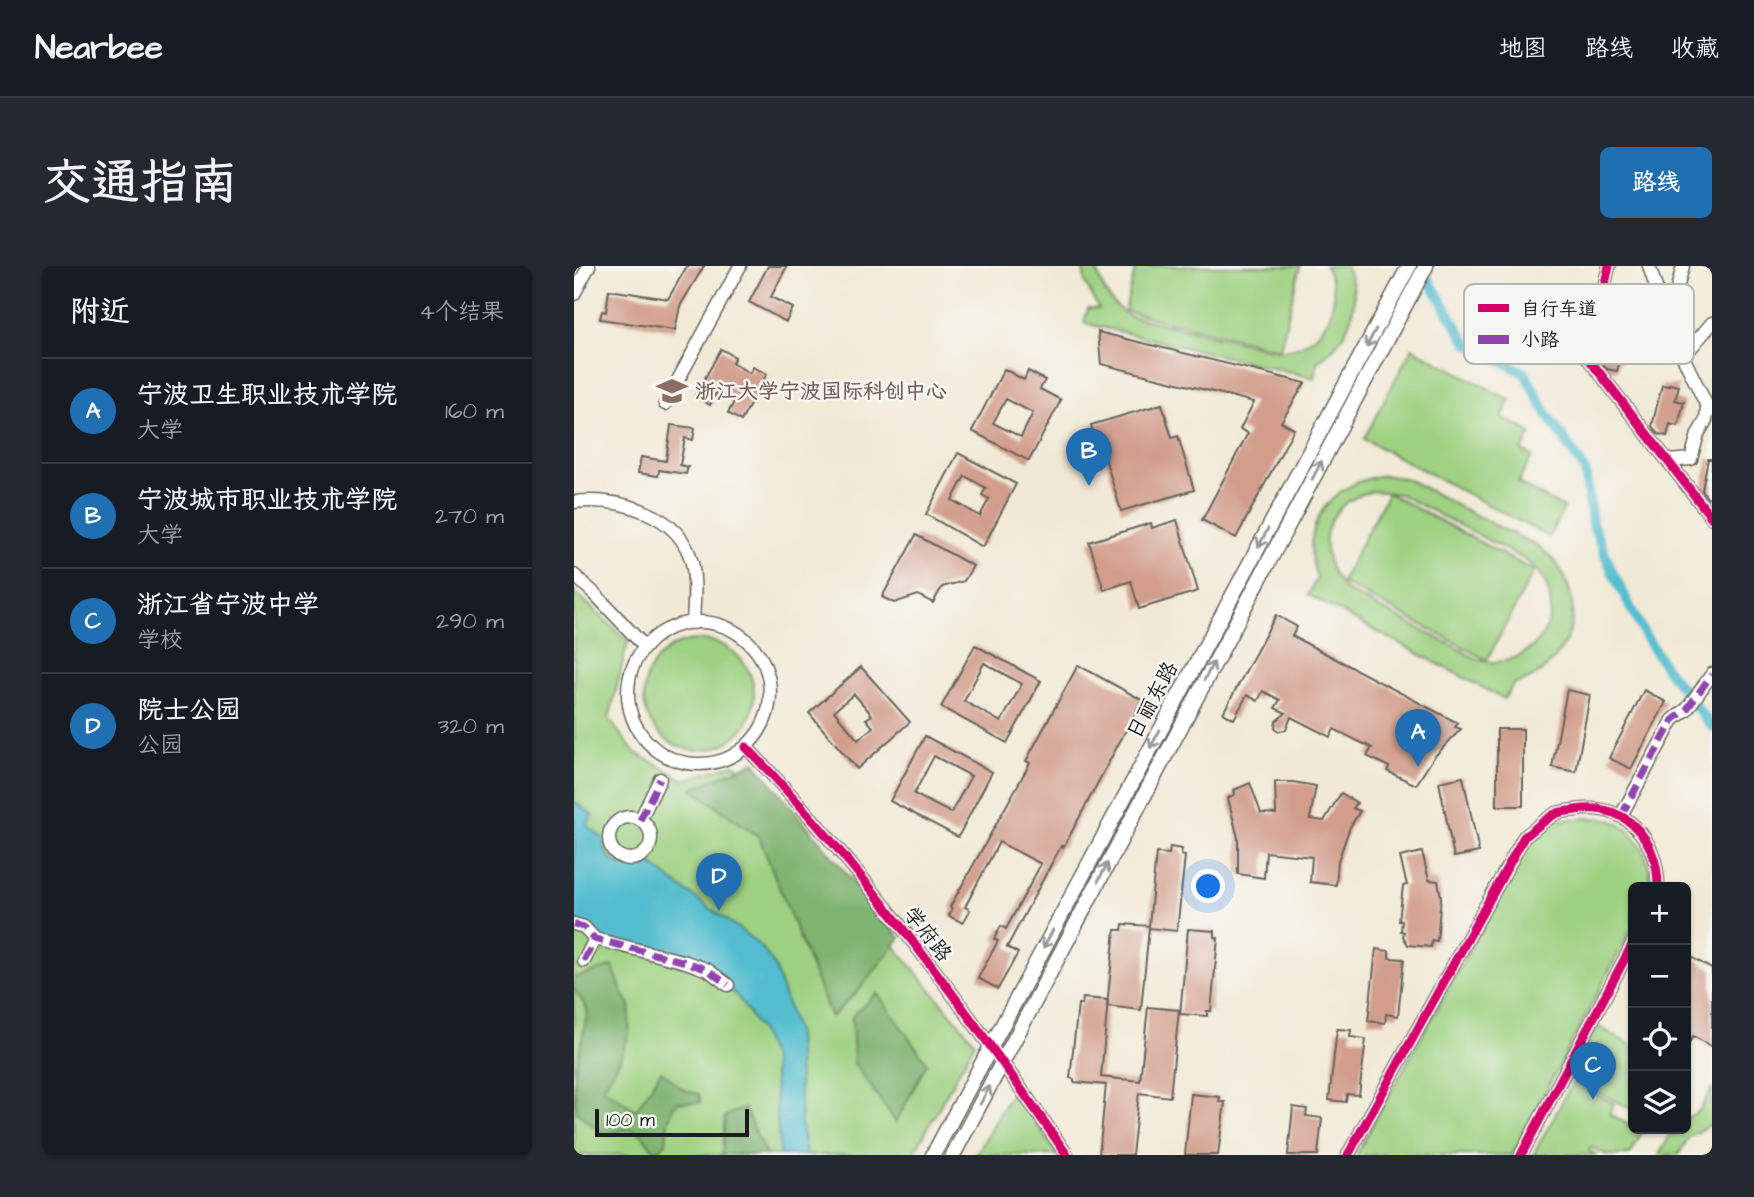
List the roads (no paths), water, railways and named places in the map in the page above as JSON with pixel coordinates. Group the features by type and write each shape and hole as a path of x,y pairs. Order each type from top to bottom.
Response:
{"main road":[{"name":"日丽东路","path":"933,1155 1409,277 1426,266"},
{"name":"日丽东路","path":"953,1155 1409,277"}],"street":[{"path":"574,294 589,266"},
{"path":"665,404 740,266"},
{"path":"1605,284 1609,266"},
{"path":"1649,266 1655,284"},
{"path":"1678,284 1683,266"},
{"path":"1694,346 1712,323"},
{"path":"1593,364 1712,518"},
{"path":"1668,461 1690,459 1710,409 1687,364"},
{"path":"574,502 608,502 628,506 653,515 675,530 685,544 692,564 692,622"},
{"path":"574,575 645,647"},
{"path":"692,622 708,622 730,629 749,642 763,661 770,684 769,707 761,729 746,747 723,761 697,765 671,759 649,744 634,722 628,696 631,670 645,647 663,632 692,622"},
{"path":"1622,813 1673,720 1687,709 1712,674"},
{"name":"学府路","path":"746,747 783,785 879,901 991,1045 1068,1155"},
{"path":"640,820 660,779"},
{"path":"1349,1155 1524,837 1556,813 1590,808 1620,815 1641,832 1653,853 1657,882"},
{"path":"574,924 584,927 594,939 686,962 708,970 728,985"},
{"path":"584,961 594,939"},
{"path":"1521,1155 1632,945"}],"water":[{"path":"574,801 592,815 587,826 603,838 611,859 623,866 630,866 644,858 746,934 763,949 774,965 797,1034 801,1125 806,1155 780,1155 773,1061 761,1032 737,996 716,976 609,943 574,920"}],"waterway":[{"path":"1421,267 1464,338"},
{"path":"1508,364 1525,373 1545,411 1585,470 1592,523 1612,571 1643,632 1665,667 1712,727"}],"place":[{"name":"浙江大学宁波国际科创中心","path":"672,391"},
{"name":"宁波城市职业技术学院","path":"1089,486"},
{"name":"宁波卫生职业技术学院","path":"1418,767"},
{"name":"院士公园","path":"719,911"},
{"name":"浙江省宁波中学","path":"1593,1100"}]}
